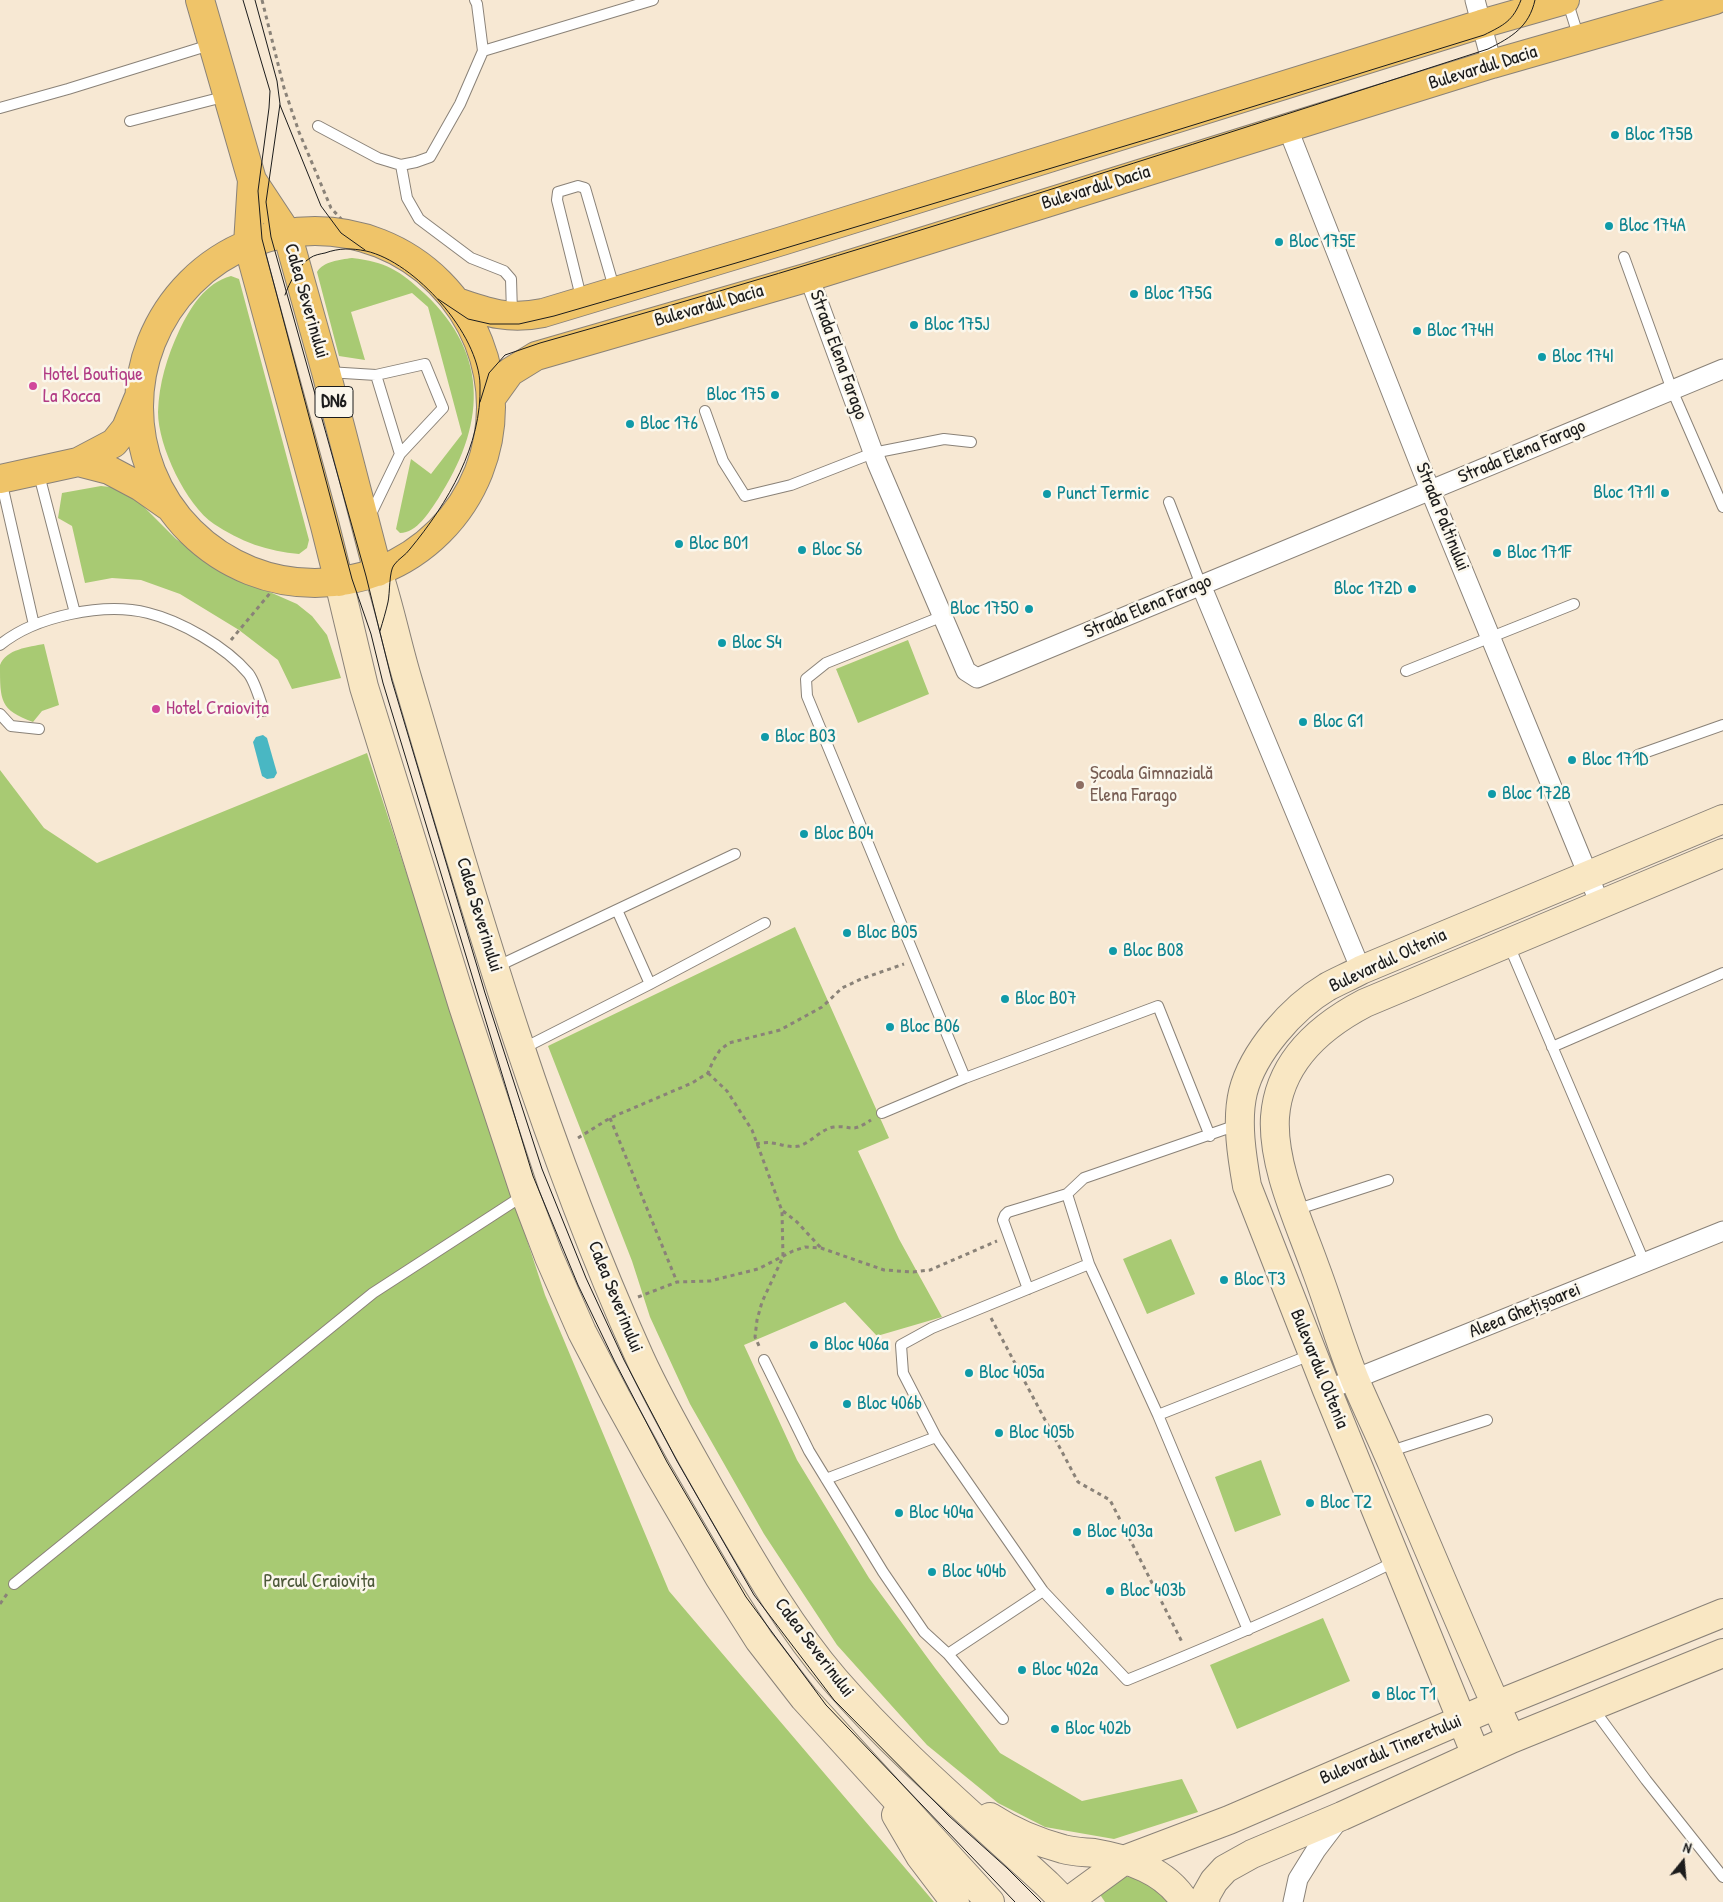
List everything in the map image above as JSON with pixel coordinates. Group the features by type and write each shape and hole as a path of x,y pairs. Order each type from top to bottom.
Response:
{"main road":[{"name":"Calea Severinului","path":"200,0 252,180 287,233 407,677 521,1049 558,1155 642,1361 692,1456 746,1552 788,1617 840,1685 879,1727 1066,1902"},
{"path":"457,302 490,314 512,317 543,313 616,292 1478,12 1566,0"},
{"name":"Bulevardul Dacia","path":"492,397 510,372 536,356 809,277 1492,64 1715,0"},
{"name":"Calea Severinului","path":"252,180 248,244 326,526 367,697 463,1006 525,1194 549,1257 575,1315 616,1397 720,1577 759,1640 804,1698 990,1902"},
{"name":"Calea Severinului","path":"248,244 287,233"},
{"path":"248,244 234,250 202,271 173,303 153,337 142,371 139,395 142,438 150,470 171,508 189,530 213,550 238,565 271,578 307,583 339,582 378,572 411,556 435,537 459,510 478,476 489,438 492,397 485,359 476,334 457,302 436,279 411,259 382,244 357,236 341,233 287,233"},
{"path":"0,479 78,462 114,443 126,428 139,395"},
{"path":"78,462 109,470 141,487 171,508"},
{"name":"Bulevardul Oltenia","path":"1476,1755 1327,1390 1247,1186 1242,1155 1243,1092 1256,1059 1277,1031 1326,988 1361,970 1723,820"},
{"name":"Bulevardul Oltenia","path":"1511,1739 1355,1379 1279,1166 1275,1117 1279,1094 1288,1069 1300,1052 1319,1032 1341,1015 1365,1003 1723,853"},
{"path":"1277,1031 1300,1052"},
{"name":"Bulevardul Tineretului","path":"1066,1902 1126,1859 1229,1820 1496,1704 1723,1612"},
{"name":"Bulevardul Tineretului","path":"1205,1902 1206,1895 1214,1881 1225,1869 1252,1854 1342,1816 1511,1739 1723,1652"},
{"path":"868,1768 920,1856 955,1902"},
{"path":"951,1794 1010,1829 1035,1840 1066,1850 1126,1859 1161,1876 1175,1888 1185,1902"}],"street":[{"path":"1478,12 1492,64"},
{"name":"Strada Paltinului","path":"1288,129 1430,490 1600,904"},
{"name":"Strada Elena Farago","path":"809,277 873,453 966,671 977,678 1723,369"},
{"path":"1201,585 1361,970"},
{"name":"Aleea Ghețișoarei","path":"1327,1390 1645,1264 1723,1231"},
{"path":"1293,1902 1298,1879 1316,1850 1342,1816"}],"lane":[{"path":"318,126 378,158 401,165 430,157 460,104 483,51 475,0"},
{"path":"483,51 653,0"},
{"path":"1566,0 1579,39"},
{"path":"0,108 214,44"},
{"path":"130,122 228,96"},
{"path":"401,165 407,198 419,219 471,258 504,271 511,279 512,317"},
{"path":"582,301 556,196 558,192 578,186 585,188 616,292"},
{"path":"1624,258 1672,390 1723,507"},
{"path":"326,372 376,375 426,364 443,408 400,454 366,524"},
{"path":"376,375 400,454"},
{"path":"706,411 723,461 745,496 791,485 873,453 944,439 972,442"},
{"path":"38,470 74,613"},
{"path":"0,479 34,625"},
{"path":"1169,502 1201,585"},
{"path":"1406,671 1574,604"},
{"path":"0,645 11,636 34,625 74,613 118,609 148,613 185,627 223,650 249,674 264,711"},
{"path":"942,616 826,663 806,678 807,696 965,1078"},
{"path":"0,714 11,726 39,729"},
{"path":"1638,755 1723,725"},
{"path":"495,968 735,854"},
{"path":"617,910 650,984"},
{"path":"521,1049 765,923"},
{"path":"1508,943 1645,1264"},
{"path":"1552,1047 1723,973"},
{"path":"882,1113 965,1078 1158,1006 1210,1136"},
{"path":"1028,1289 1003,1220 1008,1212 1067,1194 1084,1178 1241,1124"},
{"path":"1295,1210 1388,1180"},
{"path":"14,1584 373,1293 525,1194"},
{"path":"1067,1194 1089,1264 1158,1415 1248,1630"},
{"path":"1089,1264 932,1328 901,1344 903,1373 936,1437 1043,1591 1127,1680 1334,1592 1396,1560"},
{"path":"1158,1415 1313,1354"},
{"path":"764,1360 809,1451 883,1572 924,1632 948,1654 1003,1719"},
{"path":"1387,1452 1488,1420"},
{"path":"826,1479 936,1437"},
{"path":"948,1654 1043,1591"},
{"path":"1591,1706 1646,1780 1723,1877"}],"path":[{"path":"262,0 284,88 299,132 331,208 357,236"},
{"path":"223,650 271,592 289,581"},
{"path":"578,1138 610,1118 692,1083 708,1073 720,1050 729,1043 780,1030 822,1007 842,988 861,978 916,960"},
{"path":"708,1073 727,1091 752,1130 782,1211 784,1257 762,1302 756,1320 756,1337 764,1360"},
{"path":"756,1144 771,1142 785,1146 798,1146 828,1129 835,1127 859,1128 882,1113"},
{"path":"610,1118 677,1282"},
{"path":"782,1211 797,1222 821,1248"},
{"path":"618,1305 677,1282 710,1281 758,1269 805,1247 821,1248 884,1270 913,1272 930,1270 1009,1236"},
{"path":"985,1306 1078,1482 1110,1500 1188,1655"}],"green space":[{"path":"352,258 392,268 425,294 446,318 461,342 471,367 474,393 472,419 465,445 454,472 434,504 417,526 406,532 400,533 396,529 411,459 431,474 462,434 428,307 412,293 351,312 365,360 339,356 317,272 328,263"},
{"path":"231,276 239,279 309,540 307,548 299,554 255,545 234,536 214,524 204,515 193,503 176,474 168,457 159,426 158,412 164,370 179,331 193,305 206,290 213,284"},
{"path":"101,486 120,488 138,501 176,539 207,561 240,579 297,604 312,616 327,635 341,678 292,689 278,660 239,630 180,594 141,580 112,578 85,583 72,526 58,518 62,493"},
{"path":"908,640 929,694 858,723 836,669"},
{"path":"44,644 59,705 42,711 33,722 14,713 4,702 0,665 7,655 13,652"},
{"name":"Parcul Craiovița","path":"367,753 545,1295 669,1591 934,1902 0,1902 0,770 44,828 97,863"},
{"path":"795,927 889,1138 858,1151 899,1239 942,1317 877,1336 845,1302 744,1345 797,1460 869,1578 1000,1753 1082,1801 1182,1779 1198,1812 1114,1839 1045,1827 998,1803 927,1745 837,1645 764,1534 690,1404 650,1317 632,1261 548,1046"},
{"path":"1171,1239 1195,1294 1147,1314 1123,1259"},
{"path":"1261,1460 1281,1515 1235,1532 1215,1477"},
{"path":"1323,1618 1350,1681 1237,1729 1210,1665"},
{"path":"1123,1877 1132,1877 1146,1881 1157,1887 1175,1902 1105,1902 1097,1890"}],"water":[{"path":"263,735 267,738 277,773 274,778 267,779 262,776 253,742 256,737"}],"tram line":[{"path":"243,0 270,91 258,191 262,239 352,579 371,634 383,683 533,1176 578,1285 615,1362 667,1462 746,1597 826,1705 1015,1902"},
{"path":"255,0 277,81 280,104 266,202 271,237 366,576 392,681 485,993 542,1169 586,1278 624,1360 677,1461 754,1595 834,1700 949,1816 1007,1868 1041,1902"},
{"path":"438,299 468,319 490,324 519,324 554,316 1158,136 1484,35 1507,22 1515,13 1521,0"},
{"path":"480,402 489,373 505,355 1016,200 1488,49 1505,40 1524,24 1535,0"},
{"path":"280,105 321,206 341,233 365,250"},
{"path":"285,295 298,270 315,255 340,249 366,251 385,258 404,269 441,303 469,344 477,365 480,385 479,407 469,451 449,493 437,512 408,551 392,568 388,602 380,631"}],"place":[{"name":"Bloc 175B","path":"1615,135"},
{"name":"Bloc 174A","path":"1609,226"},
{"name":"Bloc 175E","path":"1279,242"},
{"name":"Bloc 175G","path":"1134,294"},
{"name":"Bloc 175J","path":"914,325"},
{"name":"Bloc 174H","path":"1417,331"},
{"name":"Bloc 174I","path":"1542,357"},
{"name":"Hotel Boutique La Rocca","path":"33,386"},
{"name":"Bloc 175","path":"775,395"},
{"name":"Bloc 176","path":"630,424"},
{"name":"Bloc 171I","path":"1665,493"},
{"name":"Punct Termic","path":"1047,494"},
{"name":"Bloc B01","path":"679,544"},
{"name":"Bloc S6","path":"802,550"},
{"name":"Bloc 171F","path":"1497,553"},
{"name":"Bloc 172D","path":"1412,589"},
{"name":"Bloc 175O","path":"1029,609"},
{"name":"Bloc S4","path":"722,643"},
{"name":"Hotel Craiovița","path":"156,709"},
{"name":"Bloc G1","path":"1303,722"},
{"name":"Bloc B03","path":"765,737"},
{"name":"Bloc 171D","path":"1572,760"},
{"name":"Școala Gimnazială Elena Farago","path":"1080,785"},
{"name":"Bloc 172B","path":"1492,794"},
{"name":"Bloc B04","path":"804,834"},
{"name":"Bloc B05","path":"847,933"},
{"name":"Bloc B08","path":"1113,951"},
{"name":"Bloc B07","path":"1005,999"},
{"name":"Bloc B06","path":"890,1027"},
{"name":"Bloc T3","path":"1224,1280"},
{"name":"Bloc 406a","path":"814,1345"},
{"name":"Bloc 405a","path":"969,1373"},
{"name":"Bloc 406b","path":"847,1404"},
{"name":"Bloc 405b","path":"999,1433"},
{"name":"Bloc T2","path":"1310,1503"},
{"name":"Bloc 404a","path":"899,1513"},
{"name":"Bloc 403a","path":"1077,1532"},
{"name":"Bloc 404b","path":"932,1572"},
{"name":"Bloc 403b","path":"1110,1591"},
{"name":"Bloc 402a","path":"1022,1670"},
{"name":"Bloc T1","path":"1376,1695"},
{"name":"Bloc 402b","path":"1055,1729"}]}
